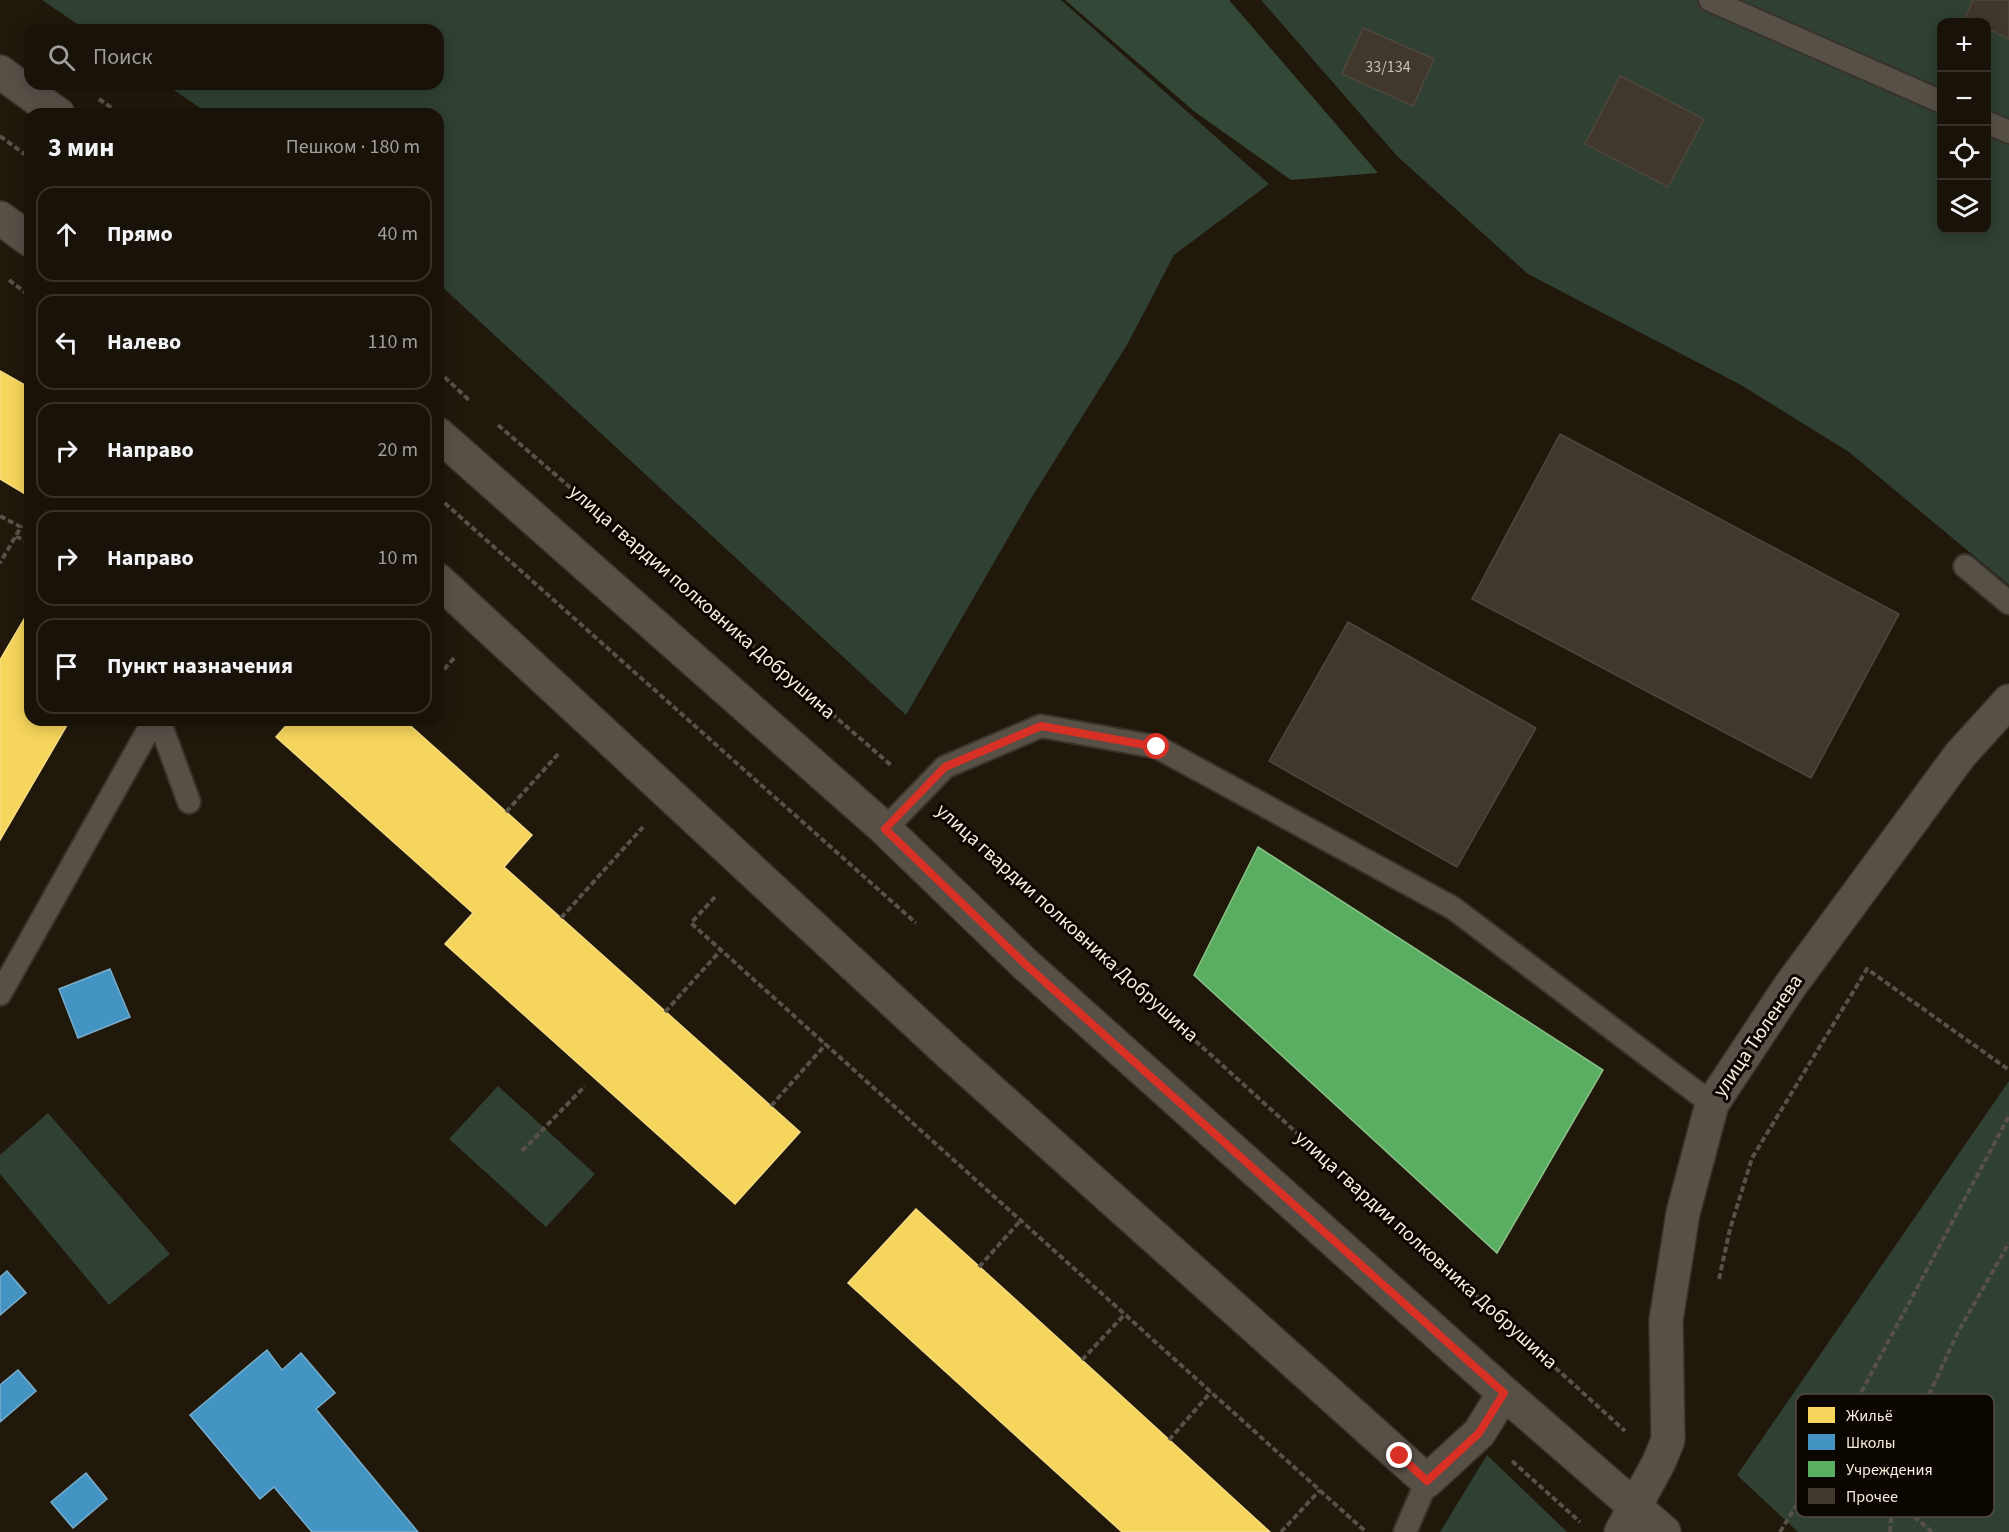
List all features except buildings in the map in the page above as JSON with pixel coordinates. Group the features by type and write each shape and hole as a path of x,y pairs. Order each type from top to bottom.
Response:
{"street":[{"path":"0,72 24,89"},
{"path":"25,90 50,108"},
{"path":"0,218 24,236"},
{"path":"444,439 885,829 1025,964 1504,1393 1628,1519 1664,1532"},
{"path":"444,586 950,1053 1427,1481 1479,1433 1504,1393"},
{"name":"улица Тюленева","path":"1628,1519 1659,1462 1668,1440 1666,1320 1683,1213 1712,1104 1790,986 1960,755 2009,701"}],"lane":[{"path":"1710,0 1937,100"},
{"path":"1991,124 2009,132"},
{"path":"1965,566 2009,603"},
{"path":"0,994 151,726"},
{"path":"161,726 189,802"},
{"path":"885,829 945,767 1041,726 1157,747 1453,908 1712,1104"},
{"path":"1405,1532 1427,1481"}],"path":[{"path":"0,136 24,154"},
{"path":"3,275 24,291"},
{"path":"444,377 472,402"},
{"name":"улица гвардии полковника Добрушина","path":"490,418 921,792 1659,1462"},
{"path":"0,516 21,527 0,563"},
{"path":"16,536 24,541"},
{"path":"444,670 457,656"},
{"path":"506,812 562,749"},
{"path":"561,918 646,824"},
{"path":"720,891 692,922 1366,1532"},
{"path":"665,1012 721,950"},
{"path":"1719,1281 1730,1229 1752,1158 1867,969 2009,1070"},
{"path":"771,1106 826,1044"},
{"path":"522,1151 585,1086"},
{"path":"1860,1394 2009,1116"},
{"path":"979,1267 1021,1220"},
{"path":"1929,1394 1958,1332 2009,1244"},
{"path":"1082,1360 1125,1314"},
{"path":"1169,1440 1211,1392"},
{"path":"1281,1532 1320,1490"},
{"path":"1780,1532 1796,1506"},
{"path":"1890,1532 1891,1517"},
{"path":"1916,1517 1932,1532"}],"green space":[{"path":"42,0 1061,0 1269,184 1174,255 1127,345 1030,500 906,715 444,289 444,108 200,108 174,90 444,90 444,24 77,24"},
{"path":"1065,0 1229,0 1378,173 1291,180 1195,112"},
{"path":"1261,0 2009,0 2009,585 1849,452 1741,385 1528,274 1397,156"},
{"path":"2009,1081 2009,1532 1798,1532 1737,1475"},
{"path":"498,1086 595,1174 546,1227 449,1139"},
{"path":"48,1113 170,1254 109,1305 0,1174 0,1155"},
{"path":"1487,1455 1567,1532 1440,1532"}],"route":[{"path":"1157,747 1041,726 945,767 885,829 1025,964 1504,1393 1479,1433 1427,1481 1400,1456"}]}
